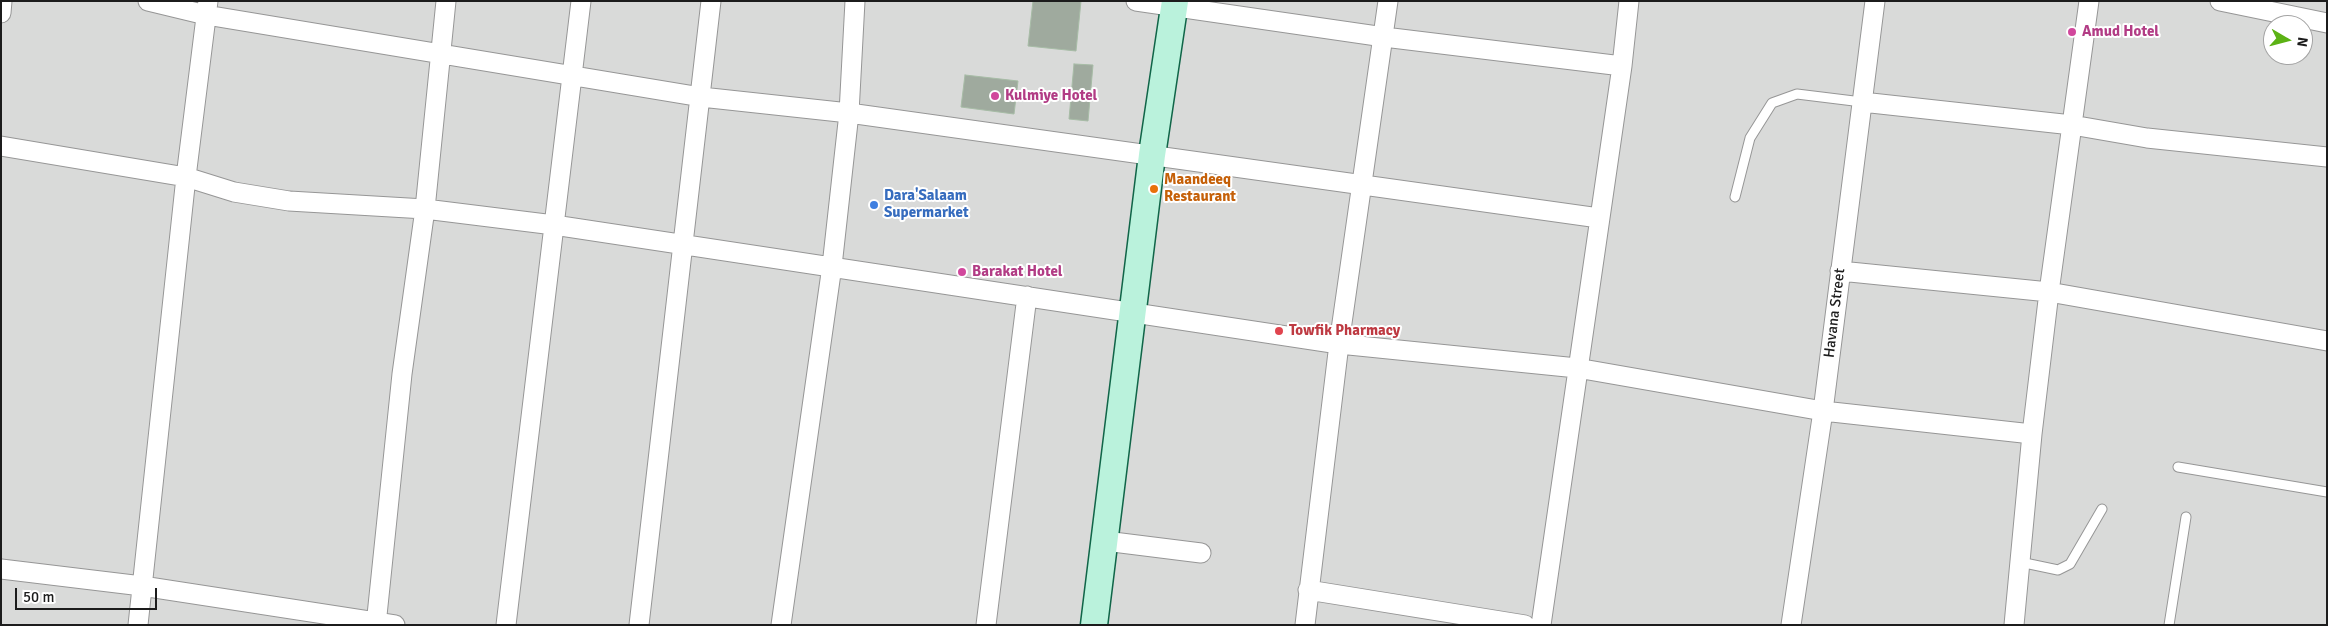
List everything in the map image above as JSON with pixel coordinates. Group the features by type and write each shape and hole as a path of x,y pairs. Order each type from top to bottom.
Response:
{"street":[{"path":"1,13 2,1"},
{"path":"148,1 207,8 440,54 701,97 849,113 1599,218"},
{"path":"1,569 142,586 383,624 402,374 425,210 446,1"},
{"path":"506,625 582,1"},
{"path":"639,625 711,1"},
{"path":"781,625 832,266 849,113 855,1"},
{"path":"1136,1 1175,5 1384,37 1622,66"},
{"path":"1305,625 1339,344 1388,1"},
{"path":"1541,625 1622,66 1629,1"},
{"name":"Havana Street","path":"1791,625 1823,411 1875,1"},
{"path":"2014,625 2032,434 2088,1"},
{"path":"2220,1 2327,23"},
{"path":"1094,625 1134,314 1152,155 1175,5"},
{"path":"138,625 186,177 207,8"},
{"path":"1862,102 2072,125 2146,138 2327,157"},
{"path":"1,146 186,177 234,192 289,201 425,210 554,225 1339,344 1577,368 1823,411 2032,434"},
{"path":"1840,271 2049,292 2327,341"},
{"path":"986,625 1027,296"},
{"path":"1105,540 1201,553"},
{"path":"1308,590 1525,625"}],"lane":[{"path":"1735,197 1750,138 1772,103 1797,94 1862,102"},
{"path":"2178,468 2327,492"},
{"path":"2020,562 2058,570 2070,564 2102,509"},
{"path":"2170,625 2186,517"}],"shaded area":[{"path":"1,1 2327,1 2327,625 1,625"}],"building":[{"path":"1033,1 1081,1 1076,51 1028,46"},
{"path":"1074,64 1093,65 1088,121 1069,119"},
{"path":"965,75 1018,81 1014,114 961,107"}],"place":[{"name":"Amud Hotel","path":"2072,32"},
{"name":"Kulmiye Hotel","path":"995,96"},
{"name":"Maandeeq Restaurant","path":"1154,189"},
{"name":"Dara'Salaam Supermarket","path":"874,205"},
{"name":"Barakat Hotel","path":"962,272"},
{"name":"Towfik Pharmacy","path":"1279,331"}]}
